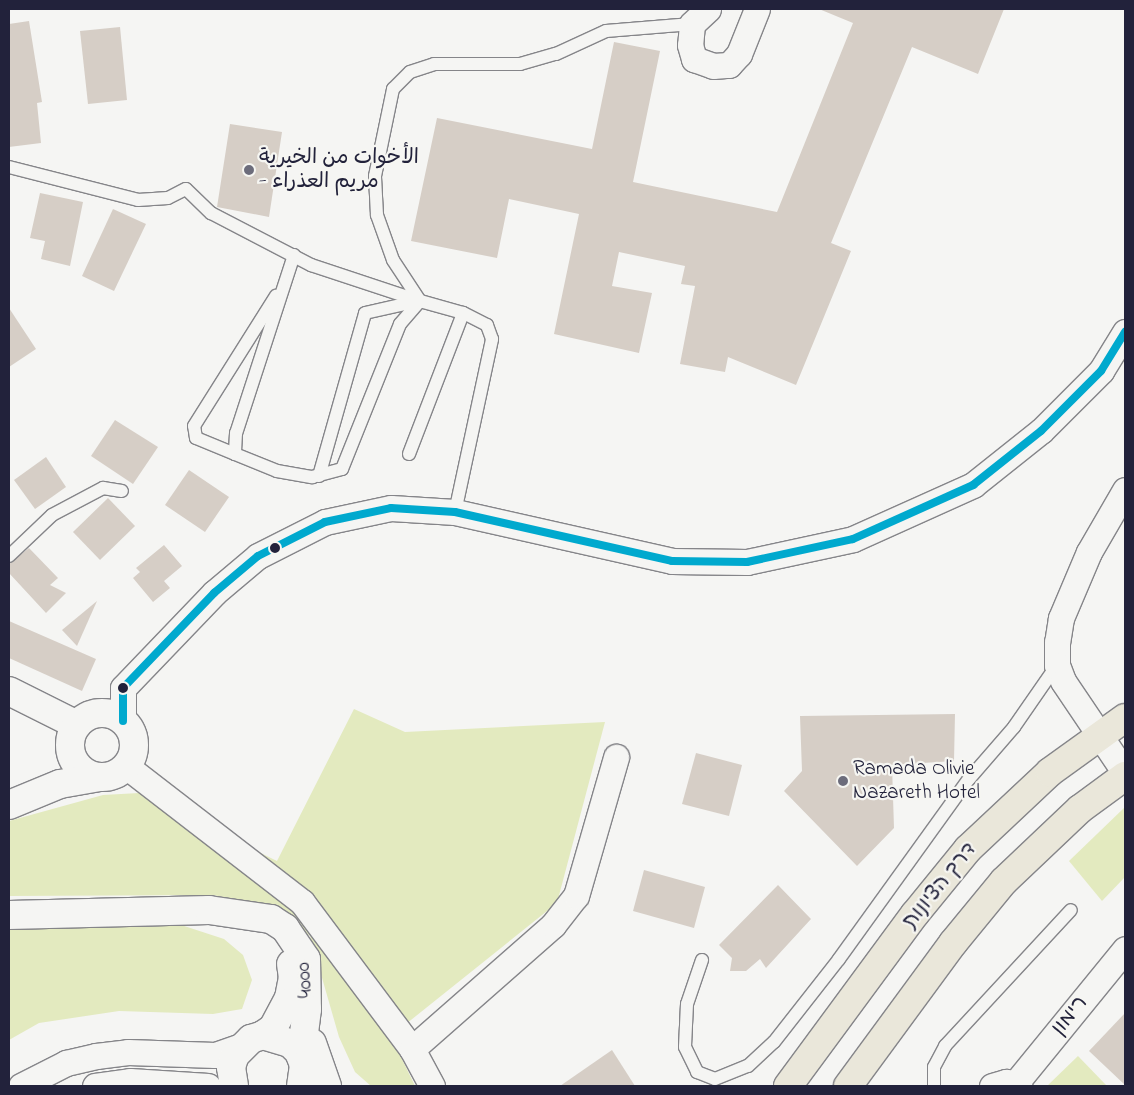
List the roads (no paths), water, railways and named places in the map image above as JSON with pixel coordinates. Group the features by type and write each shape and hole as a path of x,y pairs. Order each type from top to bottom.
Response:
{"highway":[{"name":"דרך הציונות","path":"788,1086 915,914 968,849 1050,772 1125,718"},
{"path":"848,1086 953,943 1004,881 1080,809 1125,774"}],"street":[{"path":"700,16 690,45 694,59 713,66 729,65 739,54 756,9"},
{"path":"9,805 41,792 117,773 126,766 134,749 133,737 123,721 123,688 214,593 258,556 325,522 392,508 455,512 672,562 746,562 853,539 973,485 1041,431 1101,370 1125,332"},
{"path":"1125,490 1094,543 1061,618 1057,665 1099,737 1125,774"},
{"path":"9,691 77,725"},
{"path":"98,777 78,766 72,756 70,739 77,725 95,713 123,721"},
{"path":"41,792 56,780 72,756"},
{"path":"412,1049 553,925 576,896 616,757"},
{"path":"126,766 302,902 412,1049 432,1086"},
{"name":"4000","path":"209,910 253,922 282,946 290,962 293,978 289,998 273,1028 252,1041 231,1067 234,1086"},
{"name":"4000","path":"9,915 209,910 251,913 285,928 306,959 307,1009 304,1075"},
{"name":"רימון","path":"1009,1086 1125,949"},
{"path":"307,1009 313,1050 327,1086"},
{"path":"20,1086 66,1063 96,1056 128,1052 215,1055 252,1041 290,1043 304,1075"},
{"path":"96,1086 130,1081 208,1086"}],"lane":[{"path":"420,301 394,260 377,216 375,176 393,89 410,72 434,64 520,64 556,54 606,32 700,16"},
{"path":"9,167 138,200 168,198 186,189 211,213 294,255 366,285 463,313 486,326 492,339 455,512"},
{"path":"234,454 236,433 294,255"},
{"path":"286,280 194,426 196,438 277,471 319,476 342,469 400,324 420,301"},
{"path":"319,476 365,314 420,301"},
{"path":"409,454 463,313"},
{"path":"9,556 52,515 103,488 122,491"},
{"path":"702,960 687,1004 684,1047 697,1072 715,1080 748,1066 774,1042 839,959 969,779 1014,727 1057,665"},
{"path":"934,1086 934,1067 945,1046 1072,910"}],"place":[{"name":"الأخوات من الخيرية - مريم العذراء","path":"249,170"},
{"name":"Ramada Olivie Nazareth Hotel","path":"843,781"}]}
